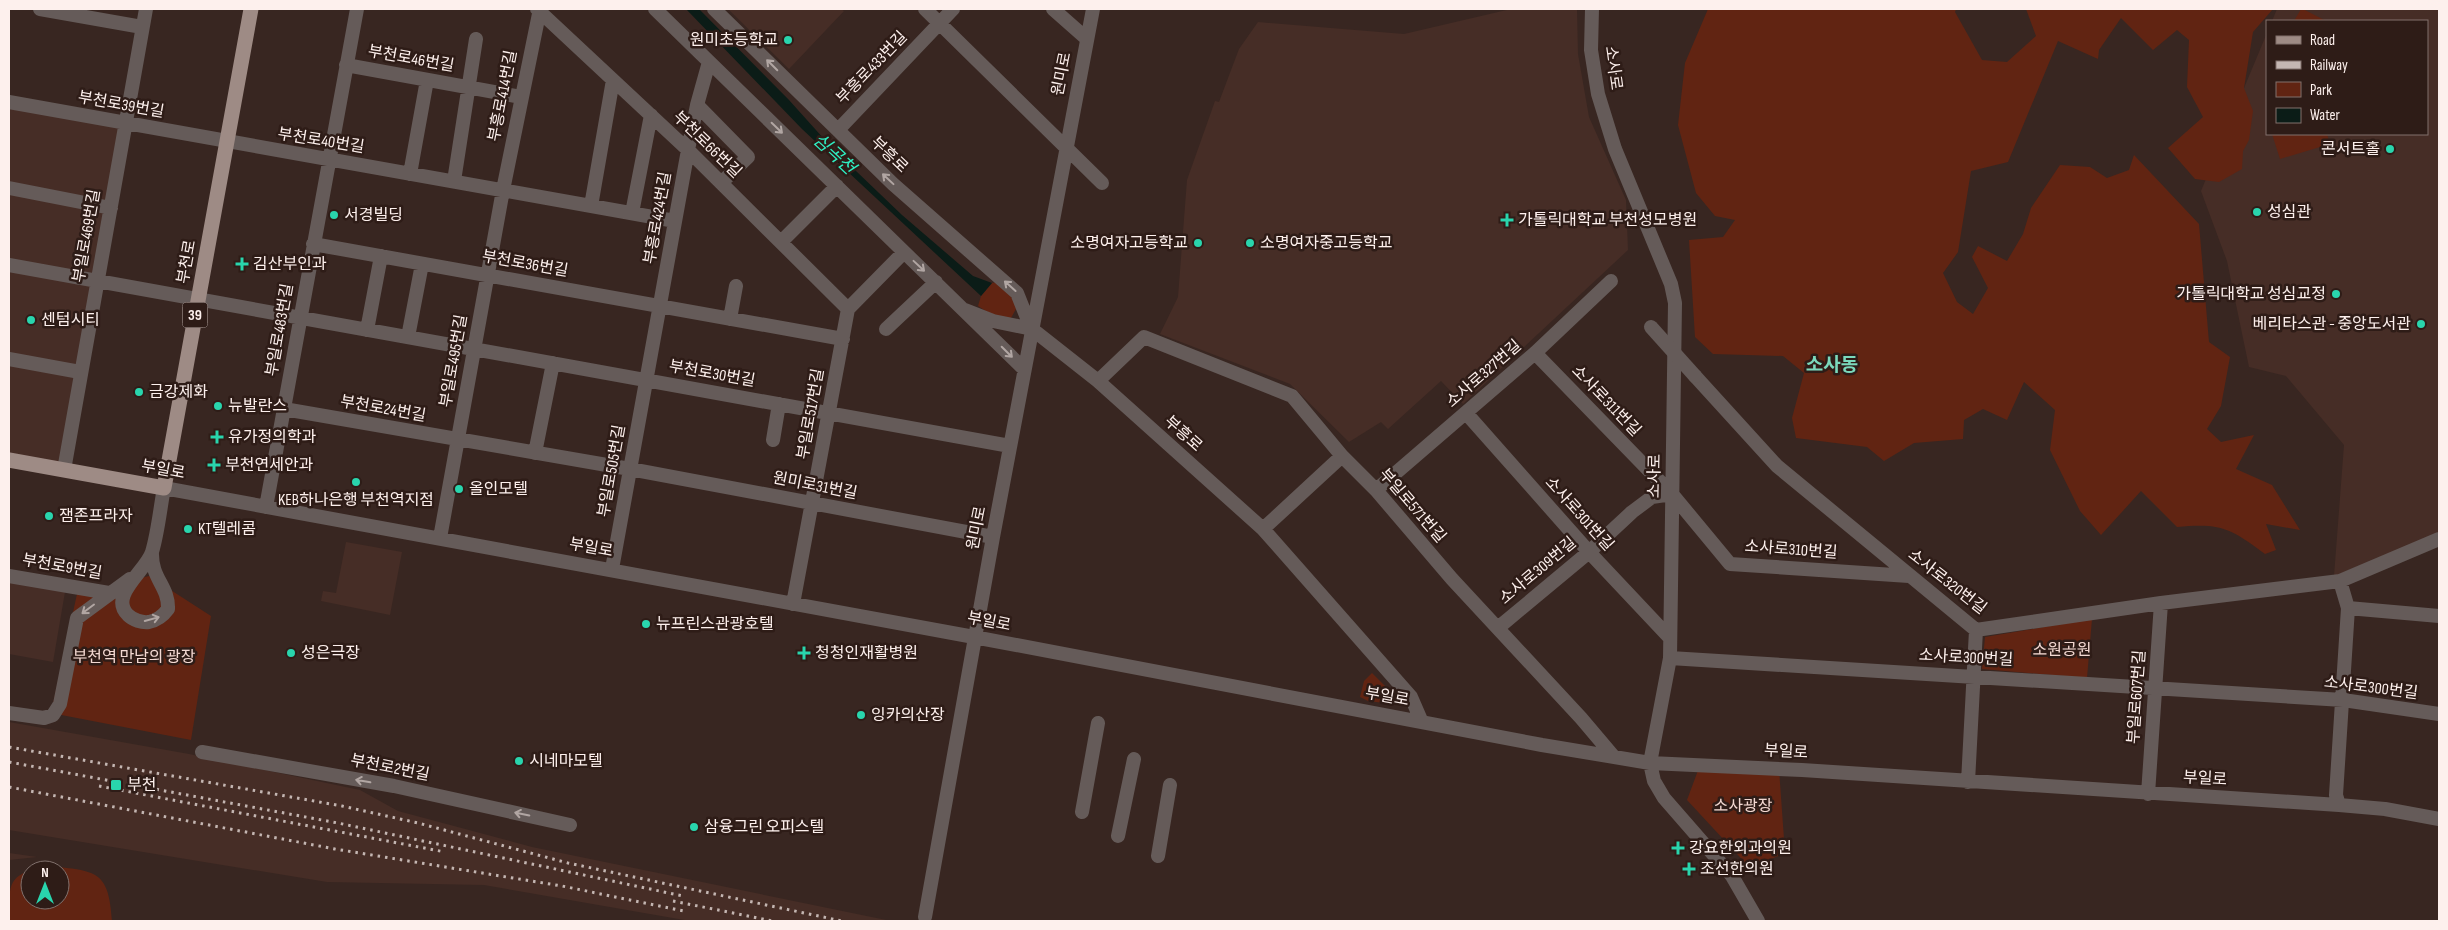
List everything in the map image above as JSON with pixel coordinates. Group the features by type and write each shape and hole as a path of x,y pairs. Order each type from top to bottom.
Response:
{"main road":[{"name":"부천로","path":"164,488 251,9"},
{"name":"부일로","path":"9,460 164,488"}],"street":[{"path":"40,9 142,27"},
{"name":"부일로469번길","path":"64,470 146,9"},
{"name":"부일로483번길","path":"266,507 328,159 357,9"},
{"name":"부천로66번길","path":"536,9 688,150 848,309"},
{"name":"부흥로414번길","path":"502,190 521,97 536,9"},
{"name":"부흥로","path":"655,9 965,310 1024,370"},
{"name":"부흥로","path":"714,9 922,211 1017,292 1032,328"},
{"path":"925,9 1102,183"},
{"name":"부흥로433번길","path":"838,130 953,9"},
{"path":"1053,9 1087,38"},
{"name":"원미로","path":"925,917 974,637 1093,9"},
{"name":"소사로","path":"1592,9 1591,50 1598,94 1615,149 1671,284 1675,303 1670,658 1650,763 1654,781 1664,798 1732,876 1758,921"},
{"name":"부천로46번길","path":"469,88 476,39"},
{"name":"부흥로424번길","path":"647,380 688,150 697,105 709,62"},
{"name":"부천로46번길","path":"346,65 521,97"},
{"path":"410,174 427,80"},
{"path":"591,206 613,80"},
{"path":"454,181 469,88"},
{"name":"부천로39번길","path":"9,102 226,143"},
{"path":"697,105 748,157 721,183"},
{"path":"632,213 651,115"},
{"name":"부천로40번길","path":"226,143 328,159 675,221"},
{"path":"781,242 837,186"},
{"path":"9,188 111,208"},
{"name":"부일로495번길","path":"440,538 502,190"},
{"name":"부천로36번길","path":"313,244 843,339"},
{"path":"848,309 904,252"},
{"path":"367,330 381,256"},
{"path":"408,337 422,264"},
{"name":"부천로30번길","path":"9,265 1010,446"},
{"name":"소사로327번길","path":"1376,490 1535,353 1611,281"},
{"path":"886,329 936,282"},
{"path":"730,319 736,286"},
{"name":"부일로517번길","path":"794,604 848,309"},
{"name":"부흥로","path":"965,310 993,321 1032,328 1098,381 1262,529 1411,697 1421,720"},
{"name":"소사로320번길","path":"1651,327 1777,466 1976,630 2161,603 2340,581 2439,540"},
{"name":"부일로571번길","path":"1098,381 1144,337 1292,396 1342,456 1376,490 1452,579 1499,627 1614,758"},
{"name":"소사로311번길","path":"1535,353 1672,494"},
{"path":"9,359 80,372"},
{"path":"536,453 553,363"},
{"name":"부일로505번길","path":"612,569 647,380"},
{"path":"773,440 779,404"},
{"name":"부천로24번길","path":"284,409 630,469"},
{"name":"소사로301번길","path":"1466,413 1589,552 1669,637"},
{"path":"1262,529 1342,456"},
{"name":"원미로31번길","path":"630,469 993,537"},
{"name":"부일로","path":"164,488 612,569 1421,720 1614,758 1650,763 1802,770 2148,794 2339,804 2385,809 2439,819"},
{"name":"부천로","path":"152,552 155,574 166,592 168,609 157,620 147,622 130,617 125,612 122,604 125,590 143,570 152,552 164,488"},
{"name":"소사로309번길","path":"1499,627 1589,552 1632,512 1652,497 1672,494"},
{"name":"소사로310번길","path":"1672,494 1730,564 1910,576"},
{"path":"9,713 44,718 53,715 58,709 77,618 143,570"},
{"name":"부천로9번길","path":"9,576 109,593"},
{"path":"2339,804 2336,795 2348,608 2340,581"},
{"name":"부일로607번길","path":"2148,794 2161,603"},
{"path":"2348,608 2439,616"},
{"path":"1968,782 1976,630"},
{"name":"소사로300번길","path":"1670,658 2343,700 2439,714"},
{"path":"1082,812 1098,723"},
{"name":"부천로2번길","path":"202,752 394,786 570,825"},
{"path":"1118,836 1134,758"},
{"path":"1158,856 1170,785"}],"shaded area":[{"name":"원미초등학교","path":"728,9 841,9 844,11 789,69"},
{"name":"가톨릭대학교 부천성모병원","path":"1511,9 1577,9 1578,54 1589,117 1626,200 1628,250 1463,404 1441,381 1388,429 1381,422 1349,442 1290,384 1160,334 1178,297 1187,180 1215,101 1219,102 1239,49 1258,22 1404,34"},
{"name":"가톨릭대학교 성심교정","path":"2277,9 2439,9 2439,534 2334,576 2344,445 2286,376 2249,367 2227,261 2201,191 2266,35 2266,135 2428,135 2428,20 2272,20"},
{"path":"9,103 123,125 64,470 9,460"},
{"path":"346,542 402,552 390,615 321,601 323,591 336,593"},
{"path":"9,582 65,592 53,662 9,654"},
{"path":"9,722 189,754 360,790 398,811 532,847 891,921 690,921 484,885 327,882 9,830"},
{"path":"9,853 37,857 9,860"}],"green space":[{"path":"1708,9 1956,9 1955,12 1982,60 2007,62 2036,36 2026,9 2273,9 2253,32 2244,88 2253,111 2249,140 2243,151 2242,169 2219,182 2195,179 2168,148 2203,117 2187,87 2189,40 2177,30 2153,50 2121,18 2099,50 2098,59 2058,41 2008,162 1971,171 1958,252 1943,273 1957,302 1973,314 1988,288 1972,257 1978,246 2007,261 2023,234 2031,208 2060,165 2090,167 2107,178 2129,170 2134,155 2199,224 2209,342 2230,357 2221,406 2207,429 2221,442 2254,435 2236,469 2272,485 2300,530 2266,524 2276,550 2265,554 2243,538 2224,529 2204,526 2177,527 2141,491 2101,535 2080,511 2050,450 2055,410 2024,382 2007,420 1983,409 1964,420 1963,439 1914,443 1884,461 1867,447 1796,438 1792,418 1804,373 1783,356 1713,354 1695,337 1689,240 1723,237 1735,220 1715,216 1696,193 1678,125 1685,63"},
{"path":"2301,9 2303,9 2324,20 2295,20"},
{"path":"2272,135 2327,135 2330,144 2280,159"},
{"path":"997,282 1007,289 1017,307 1011,318 995,317 978,306 981,296 992,283"},
{"name":"부천역 만남의 광장","path":"149,576 211,616 191,740 51,713 77,594"},
{"name":"소원공원","path":"2092,619 2087,678 1982,669 1985,637"},
{"path":"1372,673 1397,698 1392,704 1368,701 1360,697 1364,681"},
{"name":"소사광장","path":"1700,765 1779,769 1785,853 1750,868 1687,800"},
{"path":"70,869 89,872 97,876 108,892 112,921 9,921 9,897 13,882 20,876 20,910 70,910"}],"water":[{"name":"심곡천","path":"686,9 700,10 789,100 833,149 902,215 973,276 992,283 981,296 802,129"}],"railway":[{"path":"9,747 342,806 418,823 568,863 842,921"},
{"path":"9,762 338,823 683,896"},
{"path":"99,786 445,852"},
{"path":"9,787 335,849 562,886 684,911"},
{"path":"673,901 773,921"}],"place":[{"name":"원미초등학교","path":"788,40"},
{"name":"콘서트홀","path":"2390,149"},
{"name":"성심관","path":"2257,212"},
{"name":"서경빌딩","path":"334,215"},
{"name":"가톨릭대학교 부천성모병원","path":"1507,220"},
{"name":"소명여자고등학교","path":"1198,243"},
{"name":"소명여자중고등학교","path":"1250,243"},
{"name":"김산부인과","path":"242,264"},
{"name":"가톨릭대학교 성심교정","path":"2336,294"},
{"name":"센텀시티","path":"31,320"},
{"name":"베리타스관 - 중앙도서관","path":"2421,324"},
{"name":"금강제화","path":"139,392"},
{"name":"뉴발란스","path":"218,406"},
{"name":"유가정의학과","path":"217,437"},
{"name":"부천연세안과","path":"214,465"},
{"name":"KEB하나은행 부천역지점","path":"356,482"},
{"name":"올인모텔","path":"459,489"},
{"name":"잼존프라자","path":"49,516"},
{"name":"KT텔레콤","path":"188,529"},
{"name":"뉴프린스관광호텔","path":"646,624"},
{"name":"성은극장","path":"291,653"},
{"name":"청청인재활병원","path":"804,653"},
{"name":"잉카의산장","path":"861,715"},
{"name":"시네마모텔","path":"519,761"},
{"name":"부천","path":"116,785"},
{"name":"삼융그린 오피스텔","path":"694,827"},
{"name":"강요한외과의원","path":"1678,848"},
{"name":"조선한의원","path":"1689,869"}],"district":[{"name":"소사동","path":"1832,365"}]}
